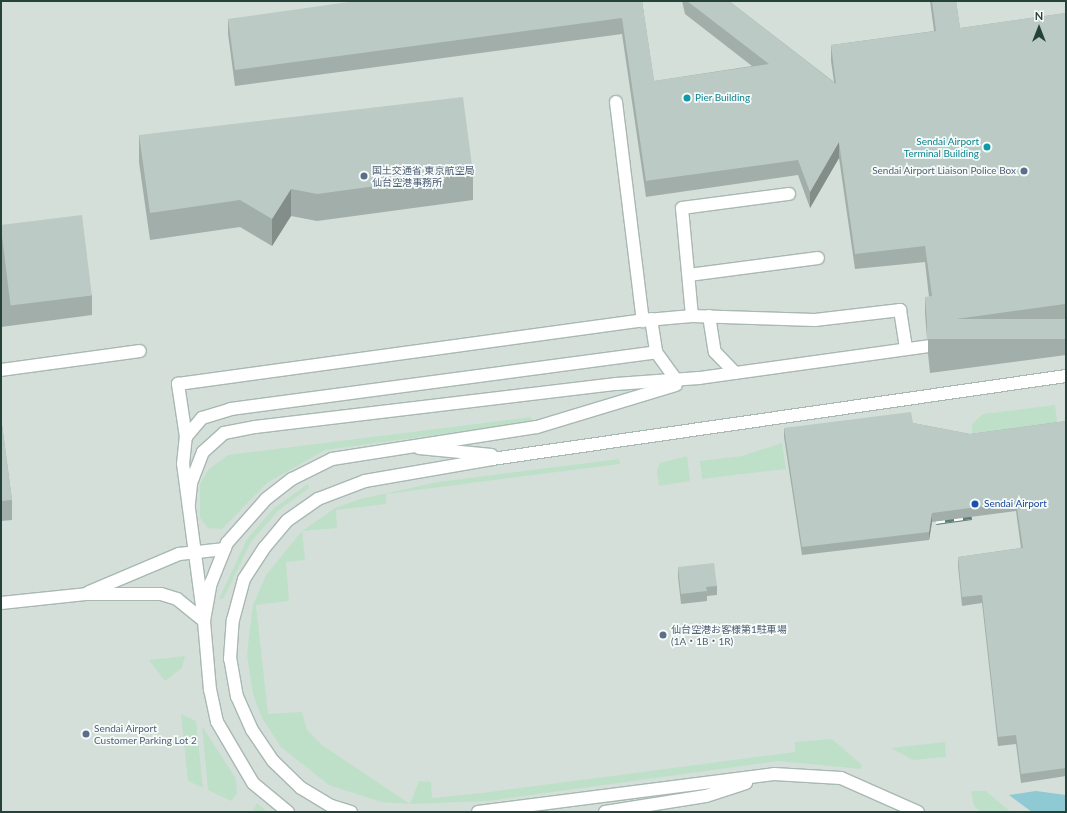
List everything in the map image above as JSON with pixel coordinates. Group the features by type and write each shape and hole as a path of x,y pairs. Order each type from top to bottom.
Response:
{"street":[{"path":"616,102 647,320 656,352 676,380"},
{"path":"692,316 682,208 789,194"},
{"path":"689,275 818,258"},
{"path":"288,812 253,783 217,722 210,690 196,552 183,464 186,437 178,384 647,320 692,316 815,320 900,310 906,350"},
{"path":"709,316 715,352 735,373"},
{"path":"189,503 191,482 203,452 224,433 255,427 699,378 959,342"},
{"path":"1,370 140,351"},
{"path":"186,437 202,418 231,409 656,352"},
{"path":"350,812 331,806 300,788 273,761 243,710 230,659 233,620 244,579 265,546 288,520 318,500 365,481 510,457 1066,376"},
{"path":"204,621 211,583 225,549 266,500 292,479 332,459 398,446 537,427 699,378"},
{"path":"398,446 510,457"},
{"path":"86,594 179,554 225,549"},
{"path":"1,603 86,594 161,594 178,599 204,621"},
{"path":"605,812 706,796 774,774"},
{"path":"478,812 774,774 841,778 918,812"}],"shaded area":[{"name":"Sendai Airport","path":"1,1 1066,1 1066,812 1,812"}],"green space":[{"path":"1055,405 1058,429 972,441 972,424 983,414"},
{"path":"531,417 531,422 325,450 267,483 222,529 208,528 200,518 200,484 209,469 228,455"},
{"path":"782,443 786,469 702,479 700,461 742,456"},
{"path":"687,456 690,481 659,486 657,471 660,463"},
{"path":"619,459 620,464 386,494 386,504 336,510 337,528 302,531 335,508 360,499 438,482"},
{"path":"308,484 309,488 278,511 251,542 223,599 219,599 247,539 274,508"},
{"path":"302,531 305,560 286,562 289,601 256,605 268,714 302,712 307,730 322,745 410,804 381,802 329,785 281,747 262,718 253,694 247,655 253,605 266,575"},
{"path":"185,656 182,668 165,681 149,660"},
{"path":"181,714 196,721 203,788 188,781"},
{"path":"202,726 236,779 237,794 231,801 208,790"},
{"path":"832,739 862,765 861,769 778,761 489,801 410,804 419,781 431,782 432,798 482,793 795,752 795,742"},
{"path":"945,742 946,757 913,760 891,748"},
{"path":"971,791 986,791 1011,812 981,812 974,806"},
{"path":"257,803 266,811 266,812 252,812"}],"water":[{"path":"1036,791 1066,795 1066,812 1032,812 1009,795"}],"building":[{"path":"356,1 642,1 654,81 769,64 687,1 729,1 836,84 831,45 936,31 932,1 956,1 960,28 1066,13 1066,305 927,323 925,297 932,296 925,246 855,254 839,142 810,192 798,160 646,181 622,18 235,70 228,19"},
{"path":"463,97 473,173 317,194 291,189 272,219 240,200 150,213 139,135"},
{"path":"82,215 92,295 10,305 1,225"},
{"path":"927,319 1066,319 1066,339 927,339"},
{"path":"911,412 913,423 970,434 1066,421 1066,768 1021,774 1016,735 998,737 982,595 962,597 958,557 1023,548 1016,502 932,513 929,532 802,547 784,428"},
{"path":"1,417 12,500 1,501"},
{"path":"714,563 717,586 706,587 707,591 681,594 678,567"}],"railway":[{"path":"936,522 972,517"}],"place":[{"name":"Pier Building","path":"687,98"},
{"name":"Sendai Airport Terminal Building","path":"987,147"},
{"name":"Sendai Airport Liaison Police Box","path":"1024,171"},
{"name":"国土交通省 東京航空局 仙台空港事務所","path":"364,176"},
{"name":"Sendai Airport","path":"975,504"},
{"name":"仙台空港お客様第1駐車場 (1A・1B・1R)","path":"663,635"},
{"name":"Sendai Airport Customer Parking Lot 2","path":"86,734"}]}
